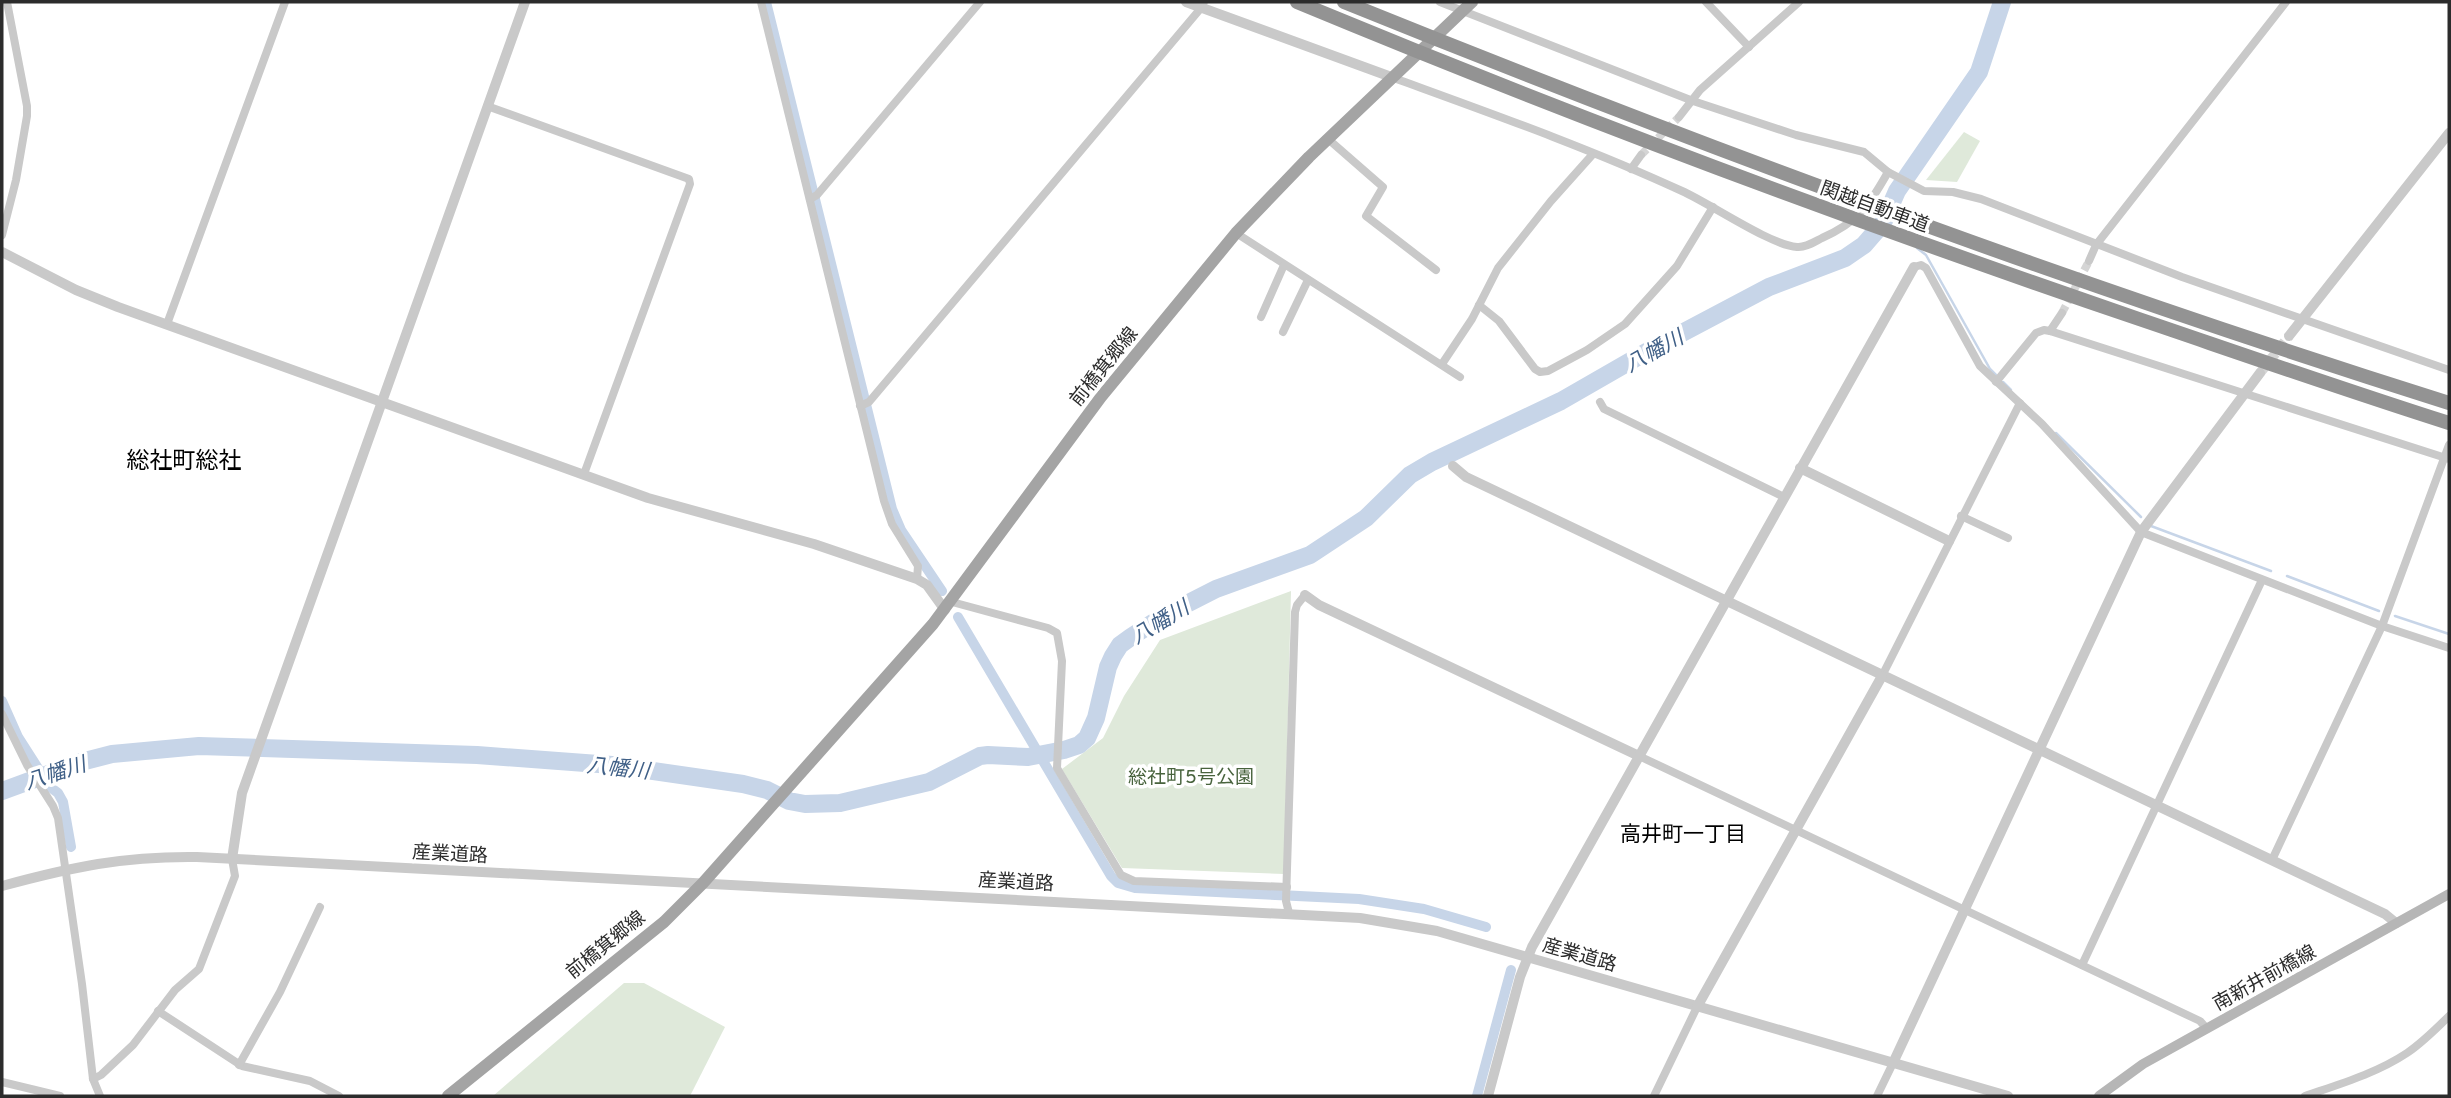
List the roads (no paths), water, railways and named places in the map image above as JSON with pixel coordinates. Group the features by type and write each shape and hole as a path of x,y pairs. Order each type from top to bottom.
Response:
{"highway":[{"name":"関越自動車道","path":"1297,2 1642,140 1841,214 2449,423"},
{"name":"関越自動車道","path":"1344,2 1651,124 1929,227 2143,302 2449,403"}],"main road":[{"name":"前橋箕郷線","path":"448,1096 664,922 703,883 948,606 1101,397 1236,233 1328,139 1468,6"},
{"name":"南新井前橋線","path":"2099,1096 2143,1064 2449,894"}],"street":[{"path":"2,235 16,180 27,116 7,2"},
{"path":"167,324 285,2"},
{"path":"93,1079 101,1075 133,1045 174,990 194,975 204,960 235,876 232,859 239,806 252,764 525,2"},
{"path":"761,2 887,512 918,566 917,579"},
{"path":"810,199 817,195 980,2"},
{"path":"1186,2 1202,5 1631,169 1713,206 1775,240 1793,246 1804,246 1847,226 1860,216 1890,174"},
{"path":"1440,2 1468,6 1693,101 1796,135 1864,152 1890,174 1928,193 1953,192 1981,199 2096,245 2449,370"},
{"path":"1706,2 1749,47"},
{"path":"1679,117 1700,90 1799,2"},
{"path":"2089,261 2096,245 2286,2"},
{"path":"860,406 869,402 878,392 1202,5"},
{"path":"487,106 689,179 690,184 584,474"},
{"path":"2289,336 2449,133"},
{"path":"1328,139 1383,187 1366,216 1436,270"},
{"path":"1442,364 1503,261 1593,154"},
{"path":"1631,169 1641,155"},
{"path":"1479,305 1499,321 1535,369 1548,372 1625,324 1677,266 1713,206"},
{"path":"1236,233 1460,377"},
{"path":"2,253 76,290 380,402 671,505 814,544 917,579 948,606 1048,628 1057,634 1062,661 1056,762 1059,773 1118,871 1125,878 1134,881 1287,887"},
{"path":"1261,317 1284,265"},
{"path":"1488,1096 1527,957 1914,267 1921,265 1926,268 1980,366 2042,424 2141,532 2382,626 2449,648"},
{"path":"1283,332 1308,280"},
{"path":"2050,331 2062,313"},
{"path":"1996,382 2036,333 2050,331 2446,458"},
{"path":"1877,1096 2141,532 2260,373"},
{"path":"1600,402 1604,409 1784,497"},
{"path":"1654,1096 1697,1007 1882,676 2020,403"},
{"path":"2272,860 2382,626 2449,445"},
{"path":"1453,466 1466,477 2385,914 2396,923"},
{"path":"1800,468 1949,541"},
{"path":"1961,516 2008,538"},
{"path":"2082,965 2262,580"},
{"path":"1289,913 1286,901 1295,612 1305,595 1319,606 2200,1021 2207,1029"},
{"path":"2,714 27,765 58,818 67,869 93,1079 100,1096"},
{"name":"産業道路","path":"2,886 100,862 144,857 232,859 1360,918 1437,931 2008,1096"},
{"path":"239,1065 280,992 320,907"},
{"path":"159,1011 239,1065 310,1081 339,1096"},
{"path":"2305,1096 2369,1073 2401,1057 2449,1016"},
{"path":"2,1082 30,1093 60,1096"}],"waterway":[{"path":"766,2 892,509 901,530 942,591"},
{"name":"八幡川","path":"2,791 81,762 112,754 199,746 477,755 612,765 743,784 805,804 840,803 929,782 980,756 1028,757 1079,745 1087,738 1096,718 1108,667 1120,645 1165,615 1216,589 1310,555 1366,518 1410,475 1432,462 1561,401 1769,287 1845,258 1864,245 1883,223 1897,191 1979,72 2002,2"},
{"path":"1917,248 1926,255 1990,369 1996,375"},
{"path":"2003,382 2011,390"},
{"path":"2056,433 2141,517"},
{"path":"2151,526 2271,571"},
{"path":"2287,576 2379,611"},
{"path":"2395,616 2449,634"},
{"path":"958,617 1111,876 1118,883 1135,888 1359,899 1424,909 1486,927"},
{"name":"八幡川","path":"2,701 18,737 50,787 58,793 63,802 71,847"},
{"path":"1477,1096 1511,970"}],"tunnel":[{"path":"1641,155 1679,117"},
{"path":"2062,313 2089,261"},
{"path":"2260,373 2289,336"}],"district":[{"name":"総社町総社","path":"184,460"},
{"name":"高井町一丁目","path":"1683,834"}],"park label":[{"name":"総社町5号公園","path":"1191,776"}]}
